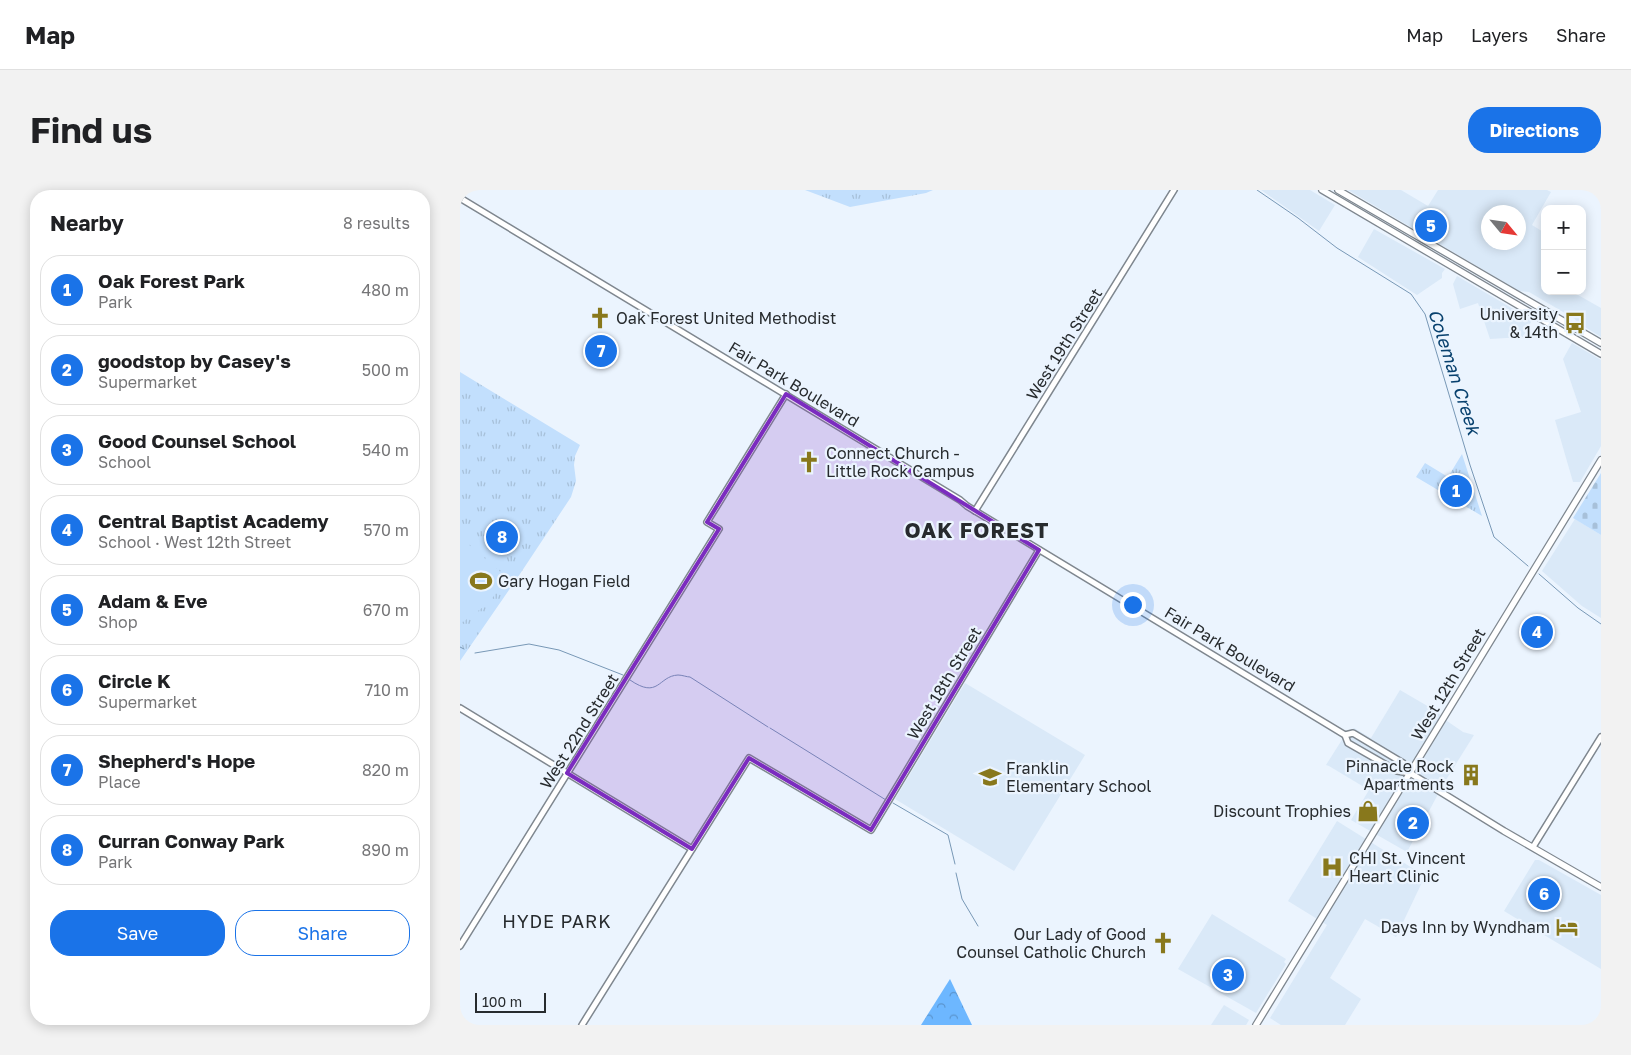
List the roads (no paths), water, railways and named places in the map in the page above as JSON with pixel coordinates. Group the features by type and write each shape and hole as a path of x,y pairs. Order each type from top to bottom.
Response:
{"main road":[{"path":"1322,190 1601,354"},
{"path":"1338,190 1601,343"},
{"name":"West 12th Street","path":"1256,1025 1601,460"},
{"name":"Fair Park Boulevard","path":"1410,773 1601,887"}],"street":[{"name":"West 19th Street","path":"975,511 1174,190"},
{"name":"Fair Park Boulevard","path":"460,198 786,394 1345,735 1348,743 1397,771 1410,773"},
{"name":"West 22nd Street","path":"460,946 719,529 708,522 786,394"},
{"name":"West 18th Street","path":"692,848 749,758 872,830 1040,550"},
{"path":"460,708 692,848 582,1025"},
{"name":"Fair Park Boulevard","path":"1345,735 1353,733 1403,763 1410,773"},
{"path":"1533,847 1601,737"}],"waterway":[{"name":"Coleman Creek","path":"1257,190 1337,248 1411,294 1425,314 1470,465 1494,537 1528,566"},
{"name":"Coleman Creek","path":"1539,574 1578,608 1601,624"},
{"path":"475,653 529,644 559,650 623,675"},
{"path":"460,647 464,649"},
{"path":"630,680 647,688 653,687 671,676 690,677 768,727"},
{"path":"770,728 886,800"},
{"path":"893,803 948,835 955,864"},
{"path":"956,873 962,899 978,926"}],"place":[{"name":"Adam & Eve","path":"1431,226"},
{"name":"Oak Forest United Methodist","path":"600,318"},
{"name":"University & 14th","path":"1575,323"},
{"name":"Shepherd's Hope","path":"601,351"},
{"name":"Connect Church - Little Rock Campus","path":"809,462"},
{"name":"Oak Forest Park","path":"1456,491"},
{"name":"Curran Conway Park","path":"502,537"},
{"name":"Gary Hogan Field","path":"481,581"},
{"name":"Central Baptist Academy","path":"1537,632"},
{"name":"Pinnacle Rock Apartments","path":"1471,775"},
{"name":"Franklin Elementary School","path":"990,777"},
{"name":"Discount Trophies","path":"1368,811"},
{"name":"goodstop by Casey's","path":"1413,823"},
{"name":"CHI St. Vincent Heart Clinic","path":"1332,867"},
{"name":"Circle K","path":"1544,894"},
{"name":"Days Inn by Wyndham","path":"1567,927"},
{"name":"Our Lady of Good Counsel Catholic Church","path":"1163,943"},
{"name":"Good Counsel School","path":"1228,975"}],"district":[{"name":"OAK FOREST","path":"977,531"},
{"name":"HYDE PARK","path":"557,922"}]}
